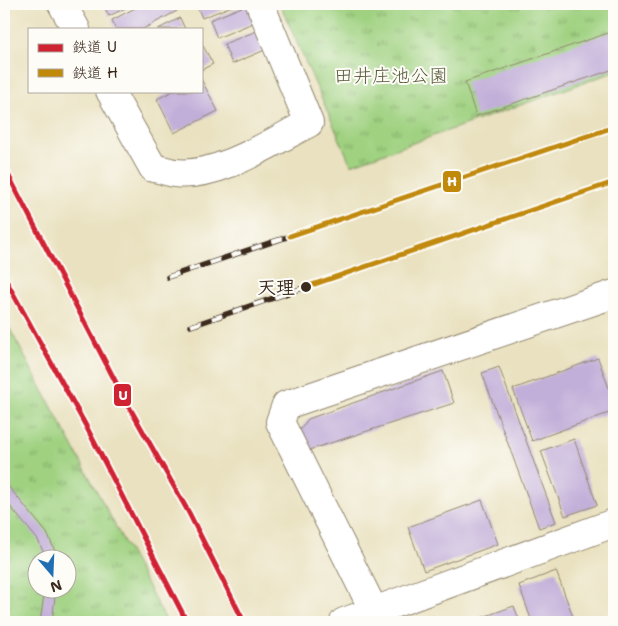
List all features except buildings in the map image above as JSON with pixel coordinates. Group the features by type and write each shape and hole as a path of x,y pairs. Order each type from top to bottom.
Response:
{"street":[{"path":"62,4 75,28"},
{"path":"111,92 153,168 176,173 209,170 252,153 309,123 260,4"},
{"path":"391,612 280,422 286,405 614,294"},
{"path":"344,622 391,612 614,523"}],"green space":[{"name":"田井庄池公園","path":"280,4 614,4 614,72 351,165"},
{"path":"4,318 167,622 4,622"}],"railway":[{"path":"168,277 290,236"},
{"path":"191,326 306,287"}],"rail line":[{"name":"H","path":"290,236 614,127"},
{"name":"U","path":"4,167 123,396 189,513 244,622"},
{"name":"H","path":"306,287 614,182"},
{"name":"U","path":"4,277 86,426 187,622"}],"place":[{"name":"天理","path":"306,287"}]}
